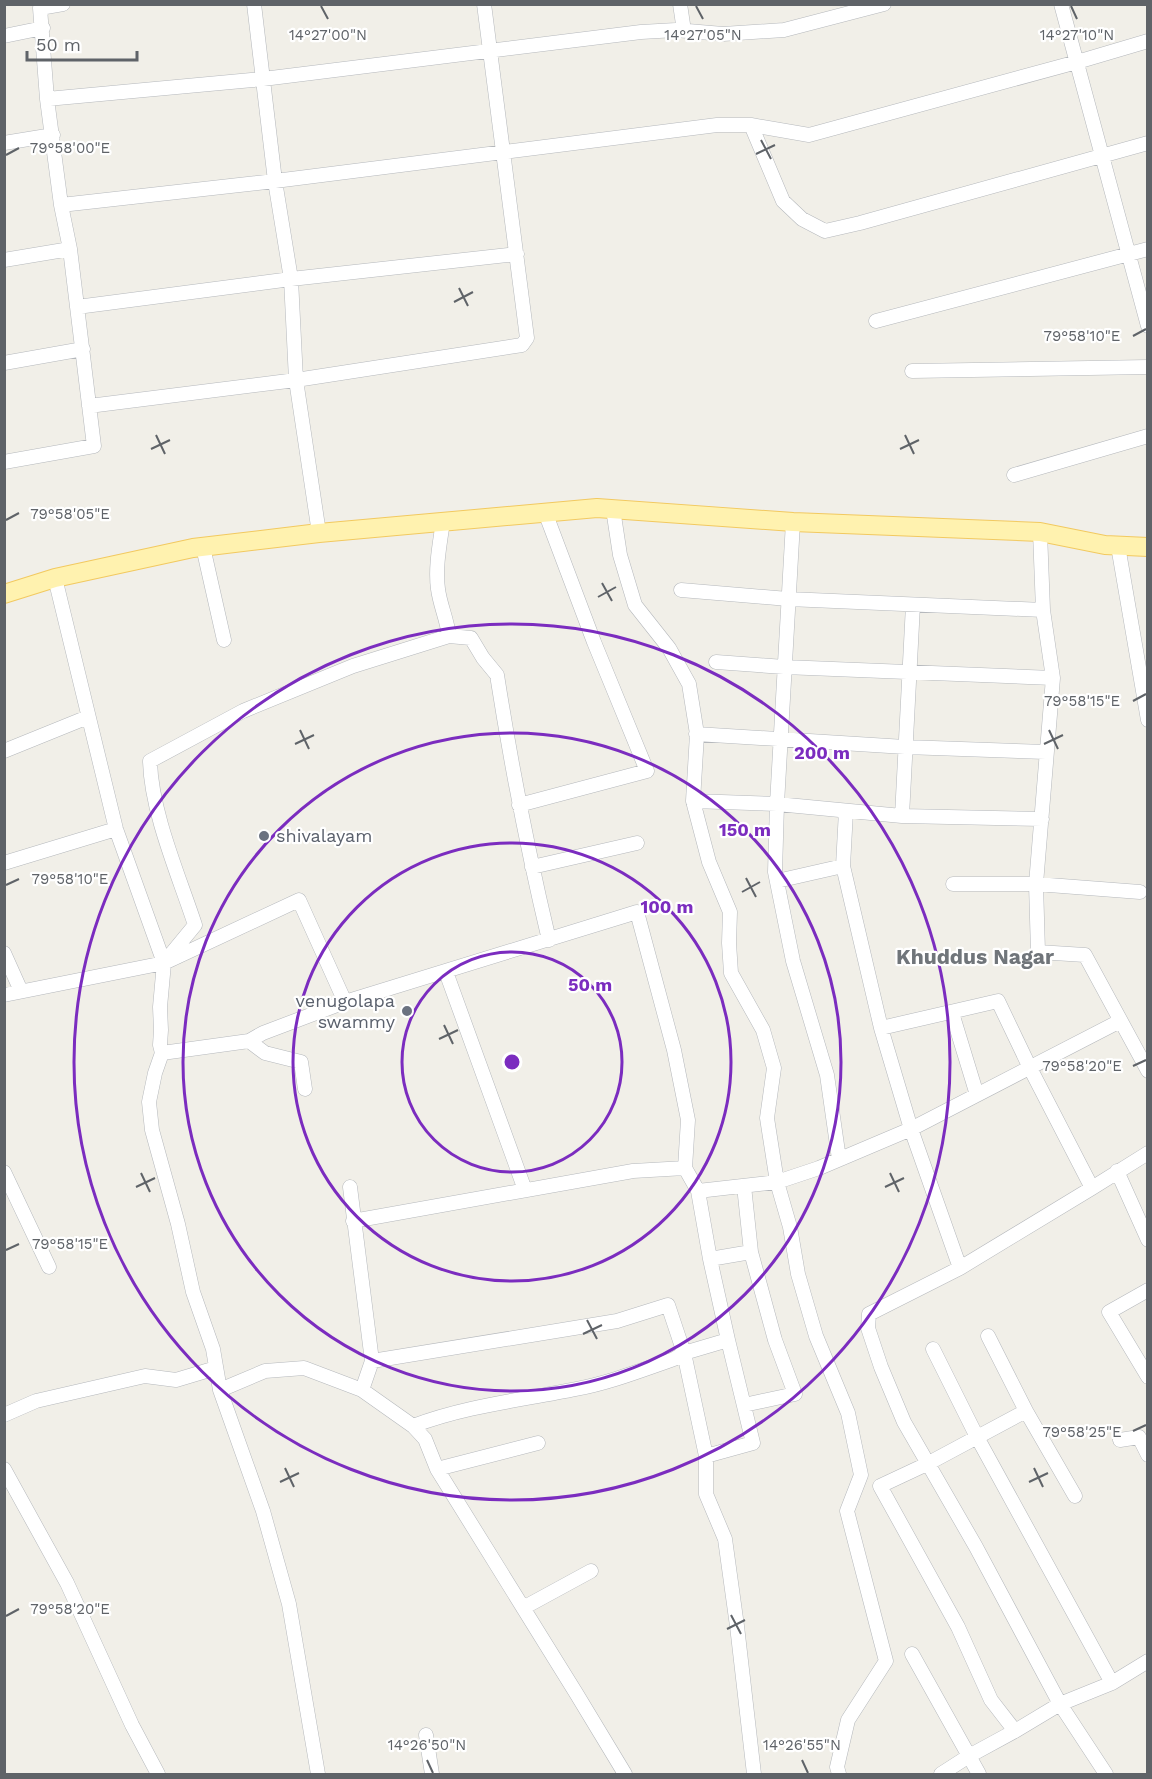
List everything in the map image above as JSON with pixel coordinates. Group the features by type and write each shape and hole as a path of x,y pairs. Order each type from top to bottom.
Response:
{"main road":[{"path":"4,594 55,578 203,547 319,533 597,508 793,522 1040,532 1105,545 1148,547"}],"street":[{"path":"4,462 94,446 70,249 61,205 47,99 40,8 63,4"},
{"path":"254,4 275,182 291,279 296,380 319,533"},
{"path":"89,406 296,380 522,345 527,338 484,4"},
{"path":"680,4 684,31"},
{"path":"47,99 263,79 641,32 684,31 723,34 784,30 884,4"},
{"path":"1061,4 1148,326"},
{"path":"4,36 43,28"},
{"path":"61,205 275,182 717,125 751,125 809,135 1148,41"},
{"path":"751,125 783,201 802,219 825,231 1148,144"},
{"path":"4,143 53,135"},
{"path":"4,260 70,249"},
{"path":"876,321 1148,249"},
{"path":"77,307 291,279 517,254"},
{"path":"4,363 83,349"},
{"path":"912,371 1148,367"},
{"path":"1014,475 1148,436"},
{"path":"613,509 620,555 635,605 669,648 689,684 696,734 693,801 709,862 730,912 731,973 763,1030 774,1068 767,1118 777,1182 790,1227 798,1274 816,1336 848,1413 861,1475 847,1511 886,1661 848,1720 837,1767 839,1774"},
{"path":"519,805 647,771 544,513"},
{"path":"443,521 438,590 448,624 449,636"},
{"path":"793,522 775,872 793,961 827,1075 839,1159"},
{"path":"1040,532 1043,610 1053,678 1036,884 1038,952 1085,955 1148,1071"},
{"path":"1118,546 1148,720"},
{"path":"203,547 224,640"},
{"path":"55,578 116,830 164,963 160,1007 162,1053 149,1102 152,1130 178,1224 193,1292 213,1349 220,1390 263,1511 289,1604 318,1774"},
{"path":"681,590 913,605 1043,610"},
{"path":"902,816 913,605"},
{"path":"164,963 195,925 160,822 150,761 243,711 353,666 449,636 471,638 497,675 519,805 549,940"},
{"path":"716,662 1053,678"},
{"path":"4,751 88,717"},
{"path":"696,734 905,747 1046,752"},
{"path":"693,801 777,804 902,816 1042,819"},
{"path":"846,811 843,866 881,1028 911,1129 960,1268"},
{"path":"4,863 116,830"},
{"path":"532,867 637,843"},
{"path":"777,881 843,866"},
{"path":"953,885 1036,884 1140,892"},
{"path":"4,994 164,963 299,900 345,1002"},
{"path":"162,1053 249,1041 263,1033 345,1002 637,912 674,1050 688,1120 685,1167 698,1191 710,1259 753,1443 706,1456"},
{"path":"4,954 21,991"},
{"path":"446,972 525,1190"},
{"path":"881,1028 998,1001 1092,1188"},
{"path":"952,1013 977,1095"},
{"path":"698,1191 777,1182 819,1168 911,1129 1120,1021"},
{"path":"249,1041 265,1053 301,1062 305,1089"},
{"path":"1106,1774 1060,1704 976,1547 904,1422 868,1328 870,1314 960,1268 1148,1153"},
{"path":"353,1221 633,1171 685,1167"},
{"path":"4,1172 49,1267"},
{"path":"1117,1172 1148,1240"},
{"path":"350,1186 372,1361 362,1390"},
{"path":"744,1186 751,1252 775,1340 795,1394 744,1405"},
{"path":"710,1259 751,1252"},
{"path":"1148,1290 1109,1312 1148,1377"},
{"path":"372,1361 617,1322 668,1305 684,1353 706,1456 706,1494 725,1539 754,1774"},
{"path":"988,1336 1026,1411 1075,1496"},
{"path":"413,1426 475,1408 579,1389 728,1340"},
{"path":"933,1349 977,1437 1112,1683"},
{"path":"4,1415 36,1401 145,1376 176,1380 216,1368"},
{"path":"220,1390 265,1371 304,1368 362,1390 413,1426 425,1438 437,1469 625,1774"},
{"path":"1016,1731 991,1700 958,1627 880,1486 927,1464 1026,1411"},
{"path":"1120,1440 1139,1437 1148,1455"},
{"path":"437,1469 538,1443"},
{"path":"4,1469 67,1583 132,1725 158,1774"},
{"path":"523,1608 591,1571"},
{"path":"912,1654 979,1774"},
{"path":"941,1774 1060,1704 1112,1683 1148,1661"},
{"path":"426,1735 432,1774"}],"place":[{"name":"shivalayam","path":"264,836"},
{"name":"venugolapa swammy","path":"407,1011"}],"district":[{"name":"Khuddus Nagar","path":"975,957"}]}
